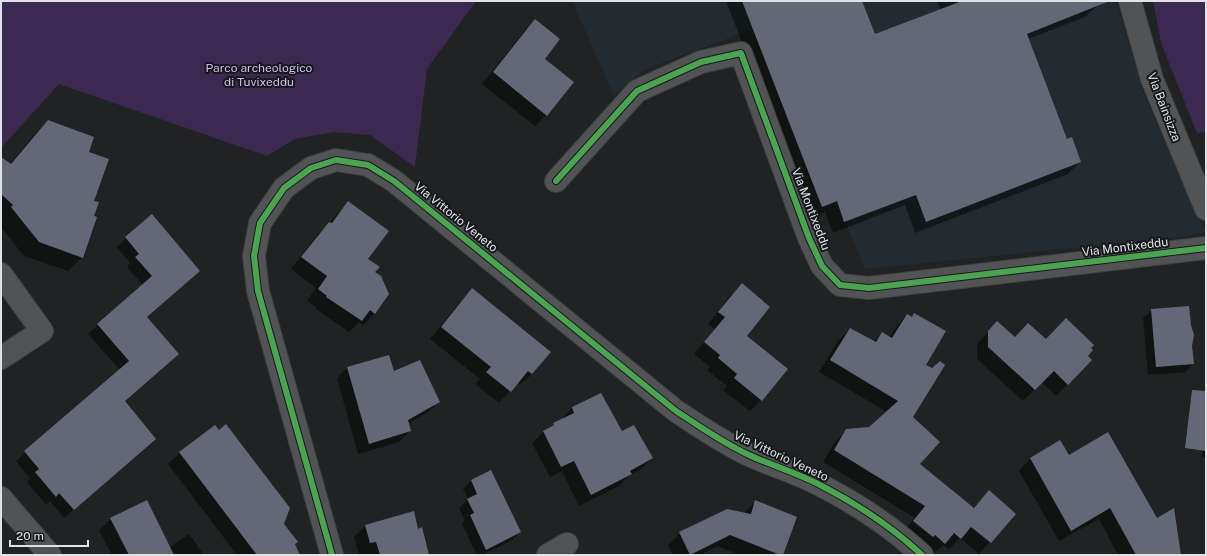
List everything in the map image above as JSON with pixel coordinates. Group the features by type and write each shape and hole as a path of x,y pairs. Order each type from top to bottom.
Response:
{"street":[{"name":"Via Bainsizza","path":"1130,1 1152,79 1206,209"},
{"name":"Via Montixeddu","path":"556,181 637,91 701,62 741,53 809,238 822,266 840,285 869,288 1206,248"},
{"name":"Via Vittorio Veneto","path":"332,555 258,291 254,256 260,223 284,188 311,168 336,160 368,164 394,180 676,411 714,436 748,455 788,470 822,486 873,516 922,555"},
{"path":"1,274 42,331 1,358"},
{"path":"1,498 50,555"},
{"path":"548,555 567,544"}],"shaded area":[{"path":"572,1 1116,1 1144,94 1205,232 1184,237 865,269 837,202 822,207 753,29 644,70 614,96"}],"green space":[{"name":"Parco archeologico di Tuvixeddu","path":"1,1 476,1 427,69 415,167 370,135 334,132 295,139 267,156 59,84 1,148"},
{"path":"1153,1 1206,1 1206,132 1197,133 1161,43"}],"building":[{"path":"742,1 862,1 875,34 962,1 1107,1 1027,34 1067,139 1072,137 1081,162 926,222 916,195 844,222 837,201 822,207"},
{"path":"535,19 560,39 545,59 574,82 547,116 493,72"},
{"path":"48,120 94,137 89,152 109,159 94,201 99,202 94,216 97,217 83,258 39,242 11,207 13,205 1,194 1,157 11,164"},
{"path":"348,201 389,231 368,259 380,267 375,272 381,276 389,294 375,314 370,310 362,321 326,297 327,296 318,289 327,276 301,257 329,222 332,223"},
{"path":"152,214 200,271 147,317 179,354 125,401 156,439 74,510 59,493 56,497 35,472 39,469 24,451 129,361 97,324 152,276 135,257 139,254 125,237"},
{"path":"742,283 770,307 747,336 788,369 762,401 734,378 737,374 718,358 720,355 704,342 725,317 718,312"},
{"path":"472,288 551,352 532,374 528,371 511,392 486,372 491,367 441,327"},
{"path":"1189,306 1191,325 1194,335 1192,346 1194,364 1156,367 1151,309"},
{"path":"914,313 946,331 926,365 932,368 940,361 945,365 913,417 940,442 920,464 974,508 989,490 1016,514 991,543 971,527 961,539 954,533 945,544 935,535 933,537 913,521 925,506 834,450 846,429 869,427 898,401 830,360 850,328 876,342 882,332 892,338 907,314 912,317"},
{"path":"1066,318 1094,345 1091,348 1093,350 1088,356 1092,360 1068,385 1054,371 1035,390 988,347 988,331 997,321 1015,337 1028,323 1046,339"},
{"path":"389,355 394,371 420,360 440,402 408,420 411,431 369,444 347,367"},
{"path":"1192,390 1206,391 1206,451 1185,448"},
{"path":"601,393 622,431 634,425 653,458 630,471 632,474 591,495 574,461 561,467 543,431 554,425 553,423 574,413 572,407"},
{"path":"226,424 290,508 284,524 298,542 295,544 300,555 257,555 179,452 215,425 219,430"},
{"path":"1108,432 1157,518 1174,508 1181,555 1136,555 1110,508 1071,531 1030,458 1060,440 1069,455"},
{"path":"491,470 521,532 486,550 470,515 474,513 467,499 477,494 471,480"},
{"path":"147,500 174,555 129,555 110,518"},
{"path":"755,500 797,517 783,555 730,535 690,555 679,532 727,509 751,514"},
{"path":"414,511 418,529 422,527 429,555 380,555 376,542 370,543 365,525"}],"cycle path":[{"path":"556,181 637,91 701,62 741,53 809,238 822,266 840,285 869,288 1206,248"},
{"path":"332,555 258,291 254,256 260,223 284,188 311,168 336,160 368,165 394,181 676,411 739,450 813,481 848,500 874,517 922,555"}]}
